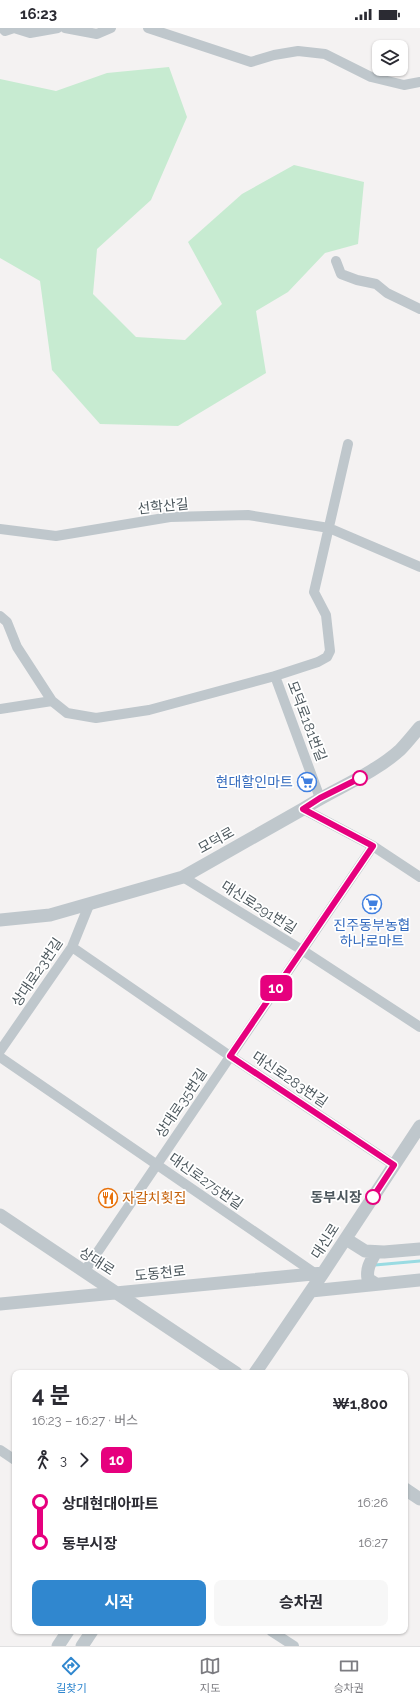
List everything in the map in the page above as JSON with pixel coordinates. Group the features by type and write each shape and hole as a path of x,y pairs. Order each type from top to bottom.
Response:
{"street":[{"path":"2,28 5,31 14,28 30,33 58,28"},
{"path":"65,28 97,34 111,28"},
{"path":"148,28 251,62 274,55 298,52 325,54 371,77 404,85 420,82"},
{"path":"336,261 341,274 357,280 376,284 387,293 420,309"},
{"path":"329,528 348,444"},
{"name":"선학산길","path":"0,529 56,536 170,517 248,515 329,528 420,567"},
{"name":"모덕로181번길","path":"320,798 275,676 318,662 327,657 330,651 326,615 314,592 329,528"},
{"path":"0,616 7,622 17,647 52,701 67,713 96,718 149,710 275,676"},
{"path":"0,709 52,701"},
{"name":"모덕로","path":"0,920 50,915 183,877 320,798 360,778 399,750 420,727"},
{"path":"303,809 373,846 420,877"},
{"name":"상대로35번길","path":"84,1272 373,846"},
{"name":"대신로291번길","path":"183,877 302,950 420,1027"},
{"name":"상대로23번길","path":"0,1051 72,947 89,905"},
{"name":"대신로283번길","path":"72,947 230,1056 394,1165"},
{"name":"대신로275번길","path":"0,1057 320,1274"},
{"name":"대신로","path":"257,1370 311,1291 320,1274 346,1239 420,1126"},
{"name":"상대로","path":"0,1215 232,1370"},
{"path":"346,1239 365,1251 376,1252 420,1249"},
{"path":"376,1252 370,1262 367,1272 368,1279 376,1284"},
{"name":"도동천로","path":"0,1304 320,1274"},
{"path":"311,1291 420,1280"},
{"path":"0,1450 12,1458"},
{"path":"408,1491 420,1499"},
{"path":"58,1646 66,1634"},
{"path":"82,1646 90,1634"},
{"path":"276,1634 294,1646"}],"green space":[{"path":"169,67 187,117 151,200 97,249 93,294 136,337 185,340 222,304 188,242 242,194 294,165 364,182 358,244 325,253 288,292 256,311 266,373 178,426 100,424 52,370 40,281 0,258 0,79 56,91 107,73"}],"waterway":[{"path":"375,1265 420,1261"}],"bus line":[{"name":"10","path":"360,778 320,798 303,809 373,846 230,1056 394,1165 373,1197"}],"place":[{"name":"현대할인마트","path":"307,782"},
{"name":"진주동부농협 하나로마트","path":"372,904"},
{"name":"동부시장","path":"373,1197"},
{"name":"자갈치횟집","path":"108,1198"}]}
